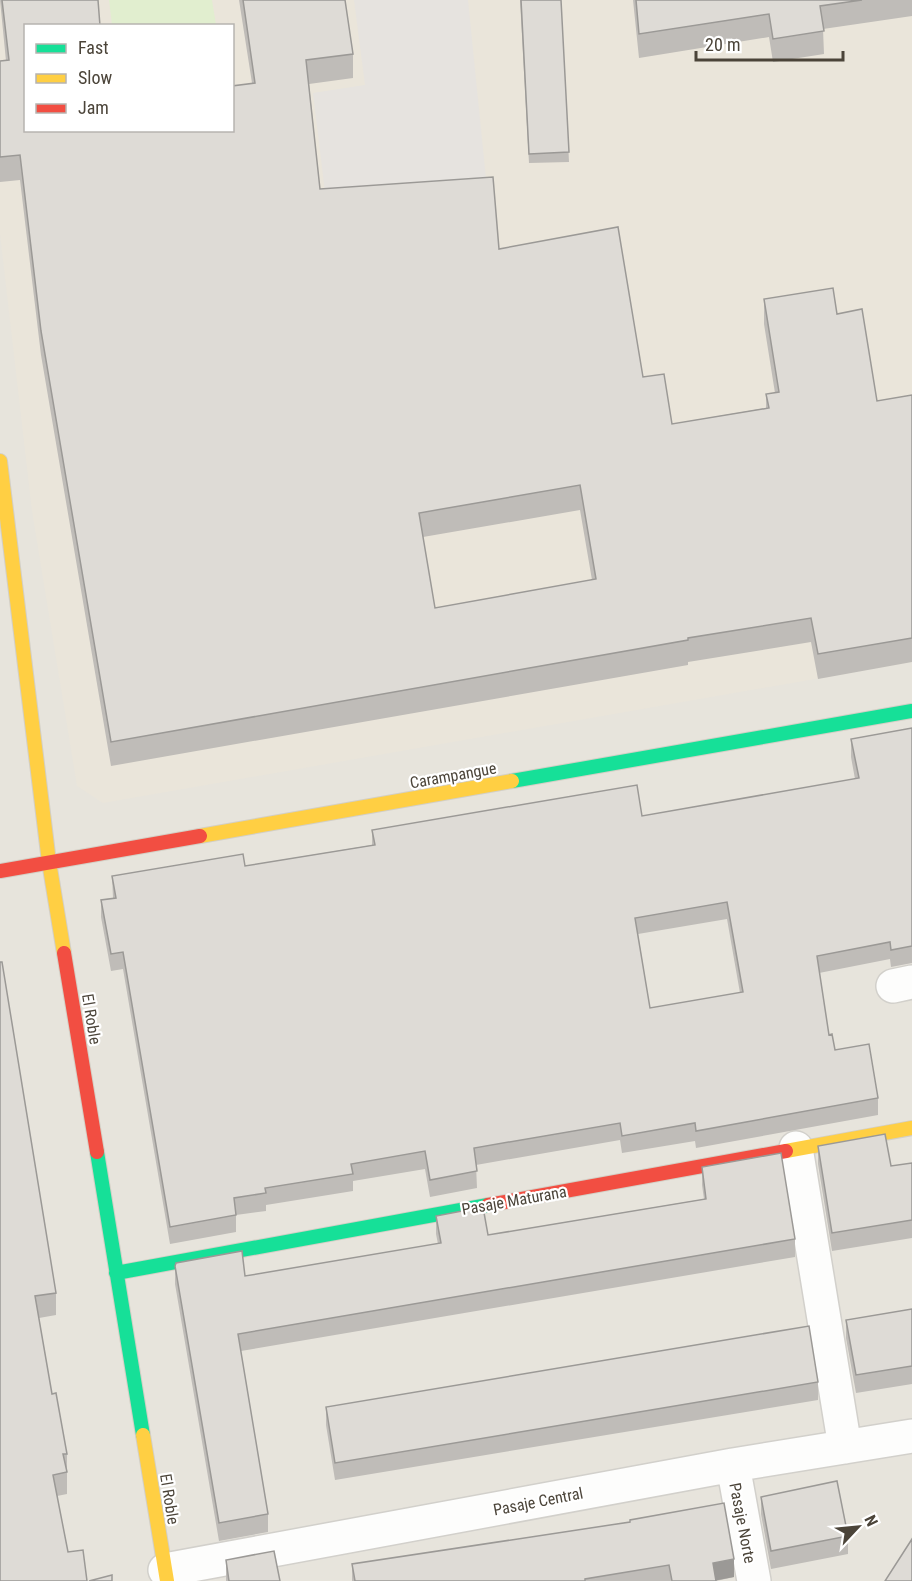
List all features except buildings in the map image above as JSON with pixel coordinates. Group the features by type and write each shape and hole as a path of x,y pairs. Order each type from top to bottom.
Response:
{"street":[{"name":"El Roble","path":"0,461 49,862 166,1576"},
{"name":"Carampangue","path":"0,871 912,711"},
{"name":"Pasaje Maturana","path":"116,1273 912,1128"},
{"path":"796,1148 845,1447"},
{"name":"Pasaje Central","path":"166,1576 733,1465 912,1436"},
{"name":"Pasaje Norte","path":"733,1465 754,1581"}],"shaded area":[{"path":"0,0 912,0 912,1581 0,1581"},
{"path":"0,0 912,0 912,662 103,803 77,786 32,511 0,234"},
{"path":"354,0 468,0 487,189 326,201 313,93 365,85"}],"green space":[{"path":"109,0 212,0 216,24 112,24"}],"traffic: fast":[{"path":"512,781 912,711"},
{"path":"97,1152 143,1435"},
{"path":"116,1273 488,1205"}],"traffic: slow":[{"path":"0,461 49,862 64,953"},
{"path":"200,836 512,781"},
{"path":"786,1151 912,1128"},
{"path":"143,1435 167,1581"}],"traffic: jam":[{"path":"0,871 200,836"},
{"path":"64,953 97,1152"},
{"path":"488,1205 786,1151"}]}
